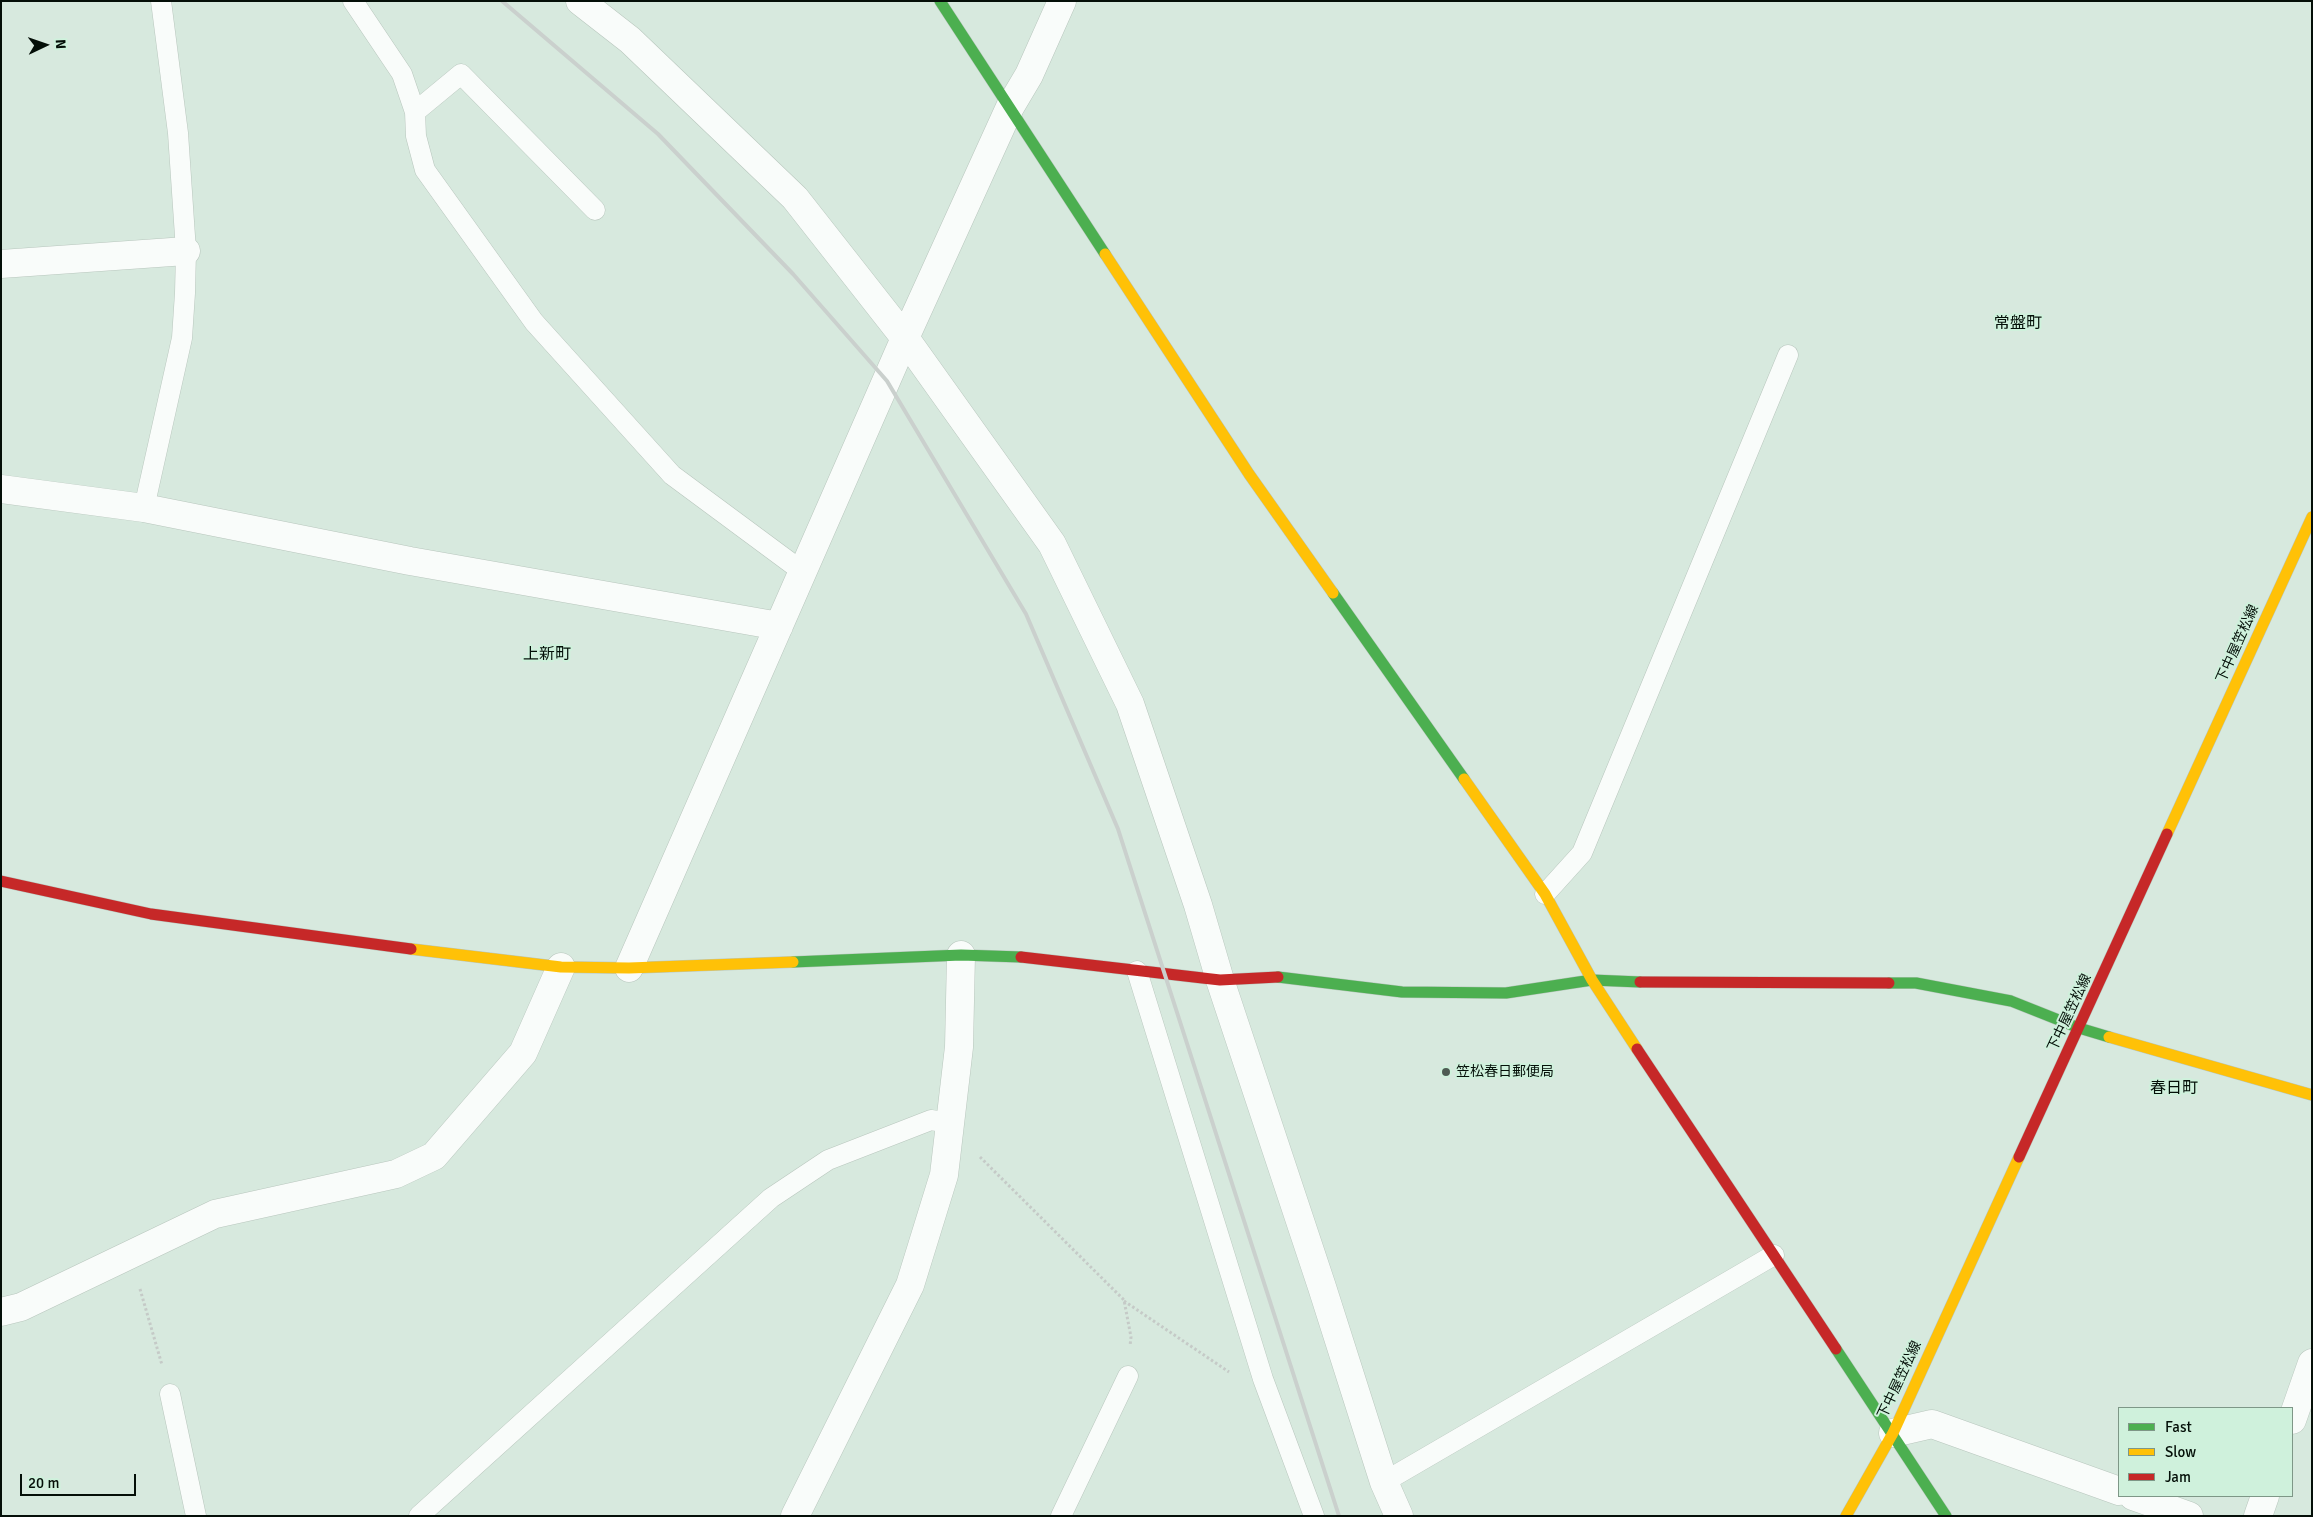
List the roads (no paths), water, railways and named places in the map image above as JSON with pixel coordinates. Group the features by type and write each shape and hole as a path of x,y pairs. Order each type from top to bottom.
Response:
{"street":[{"path":"580,1 630,40 794,198 905,338 1052,544 1130,704 1198,905 1220,980 1322,1287 1384,1482 1398,1516"},
{"path":"940,1 1249,474 1545,894 1592,980 1893,1433 1946,1516"},
{"path":"629,968 905,338 1010,107 1029,75 1062,1"},
{"path":"1,264 186,251"},
{"path":"1,490 144,508 410,561 779,626"},
{"name":"下中屋笠松線","path":"1846,1516 1893,1433 2312,518"},
{"path":"1,881 152,914 342,941 561,967 629,968 961,955 1037,958 1220,980 1287,976 1402,992 1506,993 1592,980 1679,983 1916,984 2011,1001 2079,1028 2312,1095"},
{"path":"795,1516 910,1285 944,1175 959,1047 961,955"},
{"path":"1,1312 21,1307 215,1214 396,1174 434,1156 523,1053 561,967"},
{"path":"2293,1417 2312,1363"},
{"path":"1893,1433 1932,1424 2118,1491"},
{"path":"2136,1497 2189,1516"},
{"path":"2258,1516 2265,1497"}],"lane":[{"path":"144,508 182,338 186,251 178,133 161,1"},
{"path":"353,1 402,74 415,112 416,136 425,170 534,322 672,475 803,572"},
{"path":"415,112 461,74 595,210"},
{"path":"1545,894 1582,853 1788,355"},
{"path":"1137,971 1258,1360 1314,1516"},
{"path":"419,1516 772,1198 828,1160 931,1120 949,1134"},
{"path":"1384,1482 1774,1255"},
{"path":"1061,1516 1128,1376"},
{"path":"170,1394 196,1516"}],"railway":[{"path":"502,1 658,134 793,274 887,381 1026,614 1118,829 1339,1516"}],"place":[{"name":"笠松春日郵便局","path":"1446,1072"}],"district":[{"name":"常盤町","path":"2018,324"},
{"name":"上新町","path":"547,655"},
{"name":"春日町","path":"2174,1089"}]}
